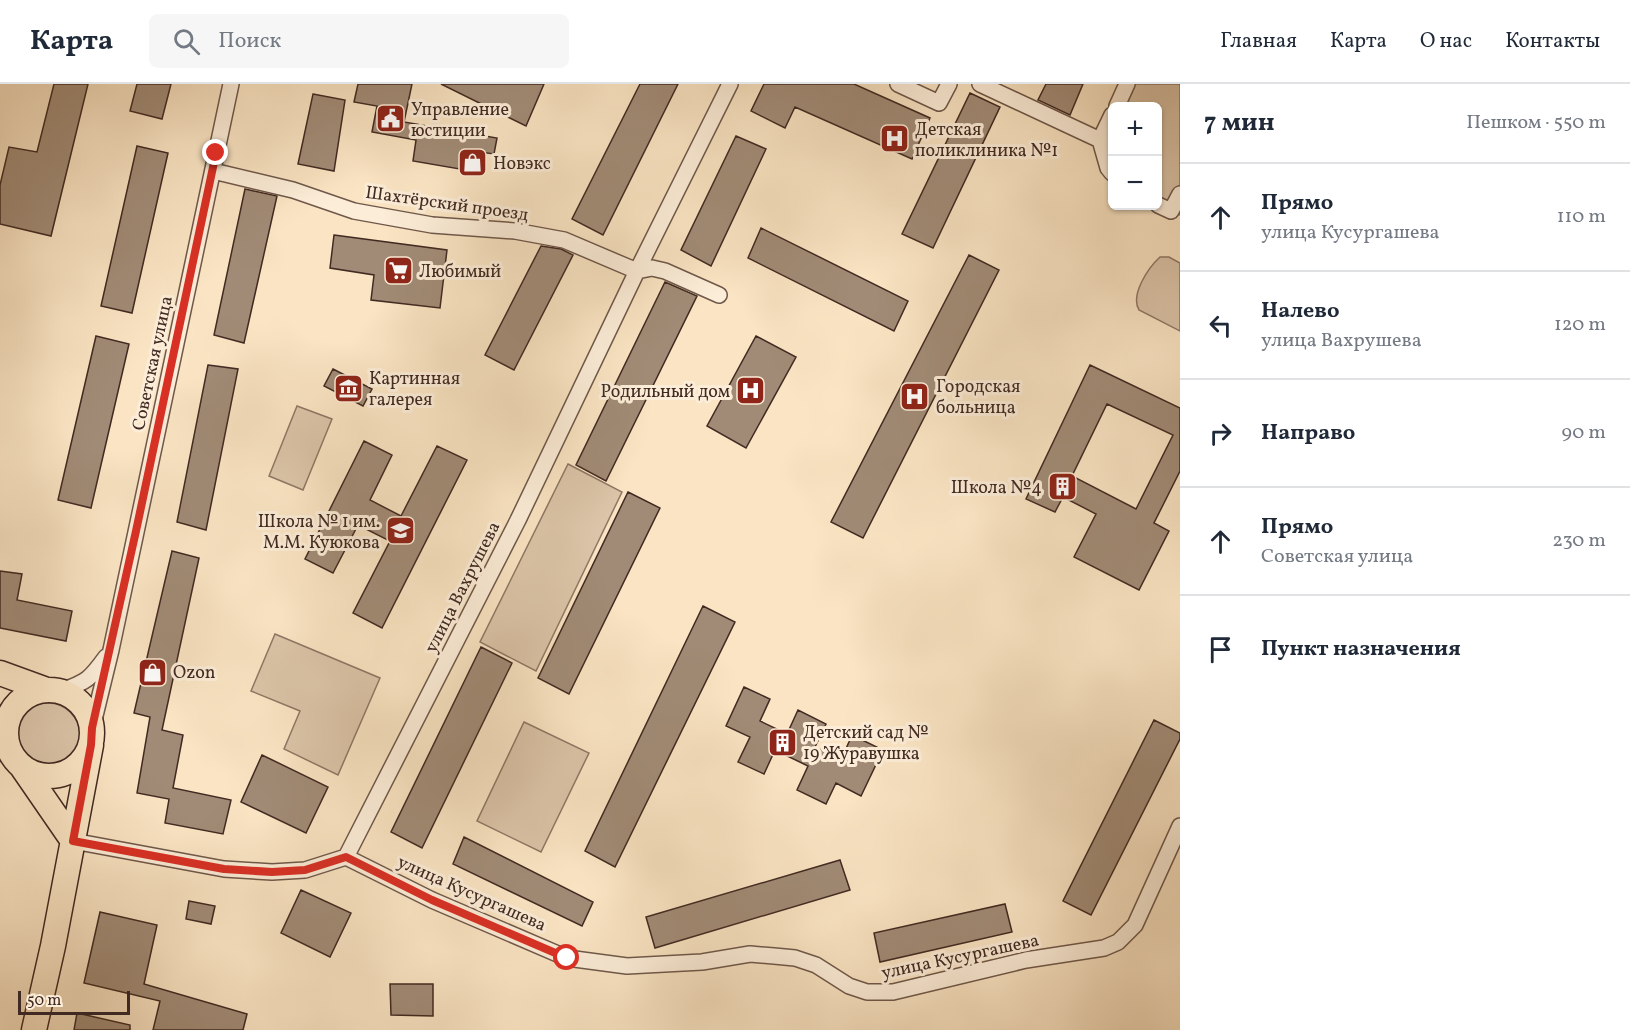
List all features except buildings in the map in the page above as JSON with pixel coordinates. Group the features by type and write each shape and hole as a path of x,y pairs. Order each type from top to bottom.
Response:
{"main road":[{"path":"0,673 76,698 87,711 92,736 53,946 34,1030"},
{"path":"52,690 28,695 15,706 7,721 6,738 11,754 73,841"},
{"path":"11,754 37,775 54,776 70,771 83,760 92,736"}],"street":[{"name":"Советская улица","path":"92,736 231,84"},
{"name":"улица Вахрушева","path":"346,857 523,510 637,271 730,84"},
{"path":"898,84 939,103 949,84"},
{"path":"981,84 1100,140"},
{"path":"1118,102 1127,84"},
{"path":"1108,125 1100,140 1108,168"},
{"name":"Шахтёрский проезд","path":"213,171 292,190 354,211 432,225 515,231 564,240 637,271"},
{"path":"1162,207 1172,211 1180,194"},
{"path":"637,271 652,268 665,271 719,295"},
{"path":"52,690 79,685 92,677 111,650"},
{"name":"улица Кусургашева","path":"346,857 432,900 567,958 627,966 702,963 750,954 784,957 816,965 849,986 878,993 893,992 1026,960 1096,950 1118,942 1135,925 1180,826"},
{"path":"73,841 224,869 272,872 305,870 346,857"}],"shaded area":[{"path":"1127,84 1180,84 1180,215 1162,207 1162,102 1119,102"},
{"path":"1160,257 1169,257 1180,263 1180,331 1139,310 1137,304 1142,282"},
{"path":"297,406 332,419 303,490 269,476"},
{"path":"568,464 622,492 536,671 480,642"},
{"path":"275,634 380,678 338,775 284,749 300,711 251,691"},
{"path":"42,703 54,703 71,712 78,723 80,735 78,747 71,758 54,767 42,767 30,762 21,753 16,741 16,729 21,717 30,708"},
{"path":"524,722 589,753 541,852 477,821"}],"place":[{"name":"Управление юстиции","path":"390,119"},
{"name":"Детская поликлиника №1","path":"894,139"},
{"name":"Новэкс","path":"472,163"},
{"name":"Любимый","path":"398,271"},
{"name":"Картинная галерея","path":"348,388"},
{"name":"Родильный дом","path":"751,391"},
{"name":"Городская больница","path":"915,396"},
{"name":"Школа №4","path":"1063,487"},
{"name":"Школа № 1 им. М.М. Куюкова","path":"401,531"},
{"name":"Ozon","path":"152,672"},
{"name":"Детский сад № 19 Журавушка","path":"782,742"}],"route":[{"path":"216,153 111,650 92,728 91,745 73,841 224,869 272,872 305,870 346,857 432,900 567,958"}]}
